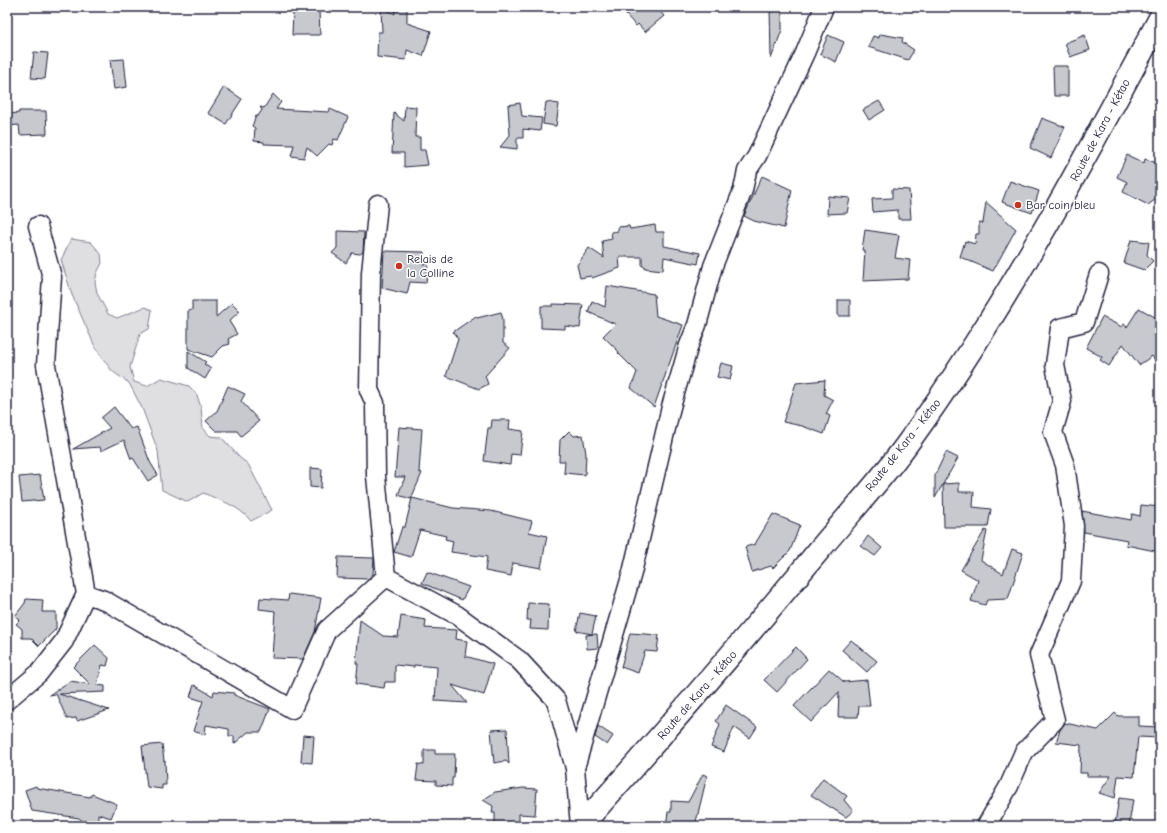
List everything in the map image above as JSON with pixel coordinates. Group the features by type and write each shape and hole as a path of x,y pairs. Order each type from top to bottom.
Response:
{"main road":[{"name":"Route de Kara - Kétao","path":"580,826 733,655 908,443 963,365 1006,297 1065,196 1160,18"}],"street":[{"path":"575,768 632,573 671,407 712,266 743,190 747,171 757,156 805,53 824,7"},
{"path":"378,204 372,273 369,390 375,403 376,476 386,577"},
{"path":"7,700 39,673 64,642 86,594 46,365 52,277 38,226"},
{"path":"986,826 1009,786 1024,752 1055,720 1039,655 1071,581 1074,526 1065,466 1053,432 1062,401 1055,365 1060,328 1084,322 1099,274"},
{"path":"386,577 457,614 519,660 556,700 575,768 580,826"},
{"path":"86,594 104,600 292,709 327,630 386,577"}],"shaded area":[{"path":"71,239 91,242 101,254 102,263 97,273 95,282 97,293 108,314 117,318 145,307 152,310 149,329 140,334 130,367 134,382 147,386 161,378 189,386 197,395 201,408 203,428 210,436 220,437 224,440 240,458 248,464 272,510 251,521 235,507 203,493 188,502 162,490 158,451 142,408 129,383 112,371 96,349 72,295 61,260"}],"building":[{"path":"381,7 395,14 395,7 407,7 407,23 431,31 423,56 407,50 406,60 377,57 378,32 382,32"},
{"path":"619,7 656,7 664,16 645,32 638,24 636,26"},
{"path":"770,7 782,7 782,30 771,59"},
{"path":"293,10 319,10 320,35 292,35"},
{"path":"880,34 903,38 902,42 914,50 908,60 868,47 873,36 879,38"},
{"path":"828,35 844,42 836,62 820,54"},
{"path":"1085,35 1090,50 1070,57 1065,43"},
{"path":"34,52 48,53 45,79 31,78"},
{"path":"124,59 127,87 114,89 110,60"},
{"path":"1053,66 1068,66 1068,96 1054,96"},
{"path":"224,87 242,99 226,124 208,113"},
{"path":"273,94 281,102 276,109 329,112 330,109 348,117 338,140 334,139 332,145 329,144 317,156 307,147 304,158 291,156 294,145 264,144 264,142 254,141 255,128 252,126 256,116 258,116 262,110 260,107 264,108"},
{"path":"879,101 885,110 869,120 863,110"},
{"path":"546,102 559,104 556,126 543,124"},
{"path":"520,103 522,116 542,118 540,131 523,129 523,138 517,138 517,149 500,147 510,135 508,105"},
{"path":"405,106 416,107 415,137 420,137 420,150 425,150 428,165 404,167 404,153 392,153 394,113 404,121"},
{"path":"19,111 46,111 47,134 20,135 19,125 7,126 7,114 19,113"},
{"path":"1042,118 1065,127 1051,158 1030,148"},
{"path":"1127,155 1144,163 1145,159 1160,164 1160,196 1148,205 1123,192 1127,182 1117,177"},
{"path":"762,176 792,190 784,228 754,221 744,216"},
{"path":"1010,181 1039,191 1032,213 1002,202"},
{"path":"892,189 909,190 911,219 898,219 898,210 873,212 872,199 892,198"},
{"path":"828,196 850,198 847,213 827,214"},
{"path":"986,202 1016,229 993,271 960,257 965,241 975,244 976,234 979,234 979,222 983,223"},
{"path":"655,225 656,232 664,232 664,246 700,253 698,264 664,257 663,270 645,268 645,266 642,266 642,257 619,257 620,268 592,278 591,276 580,278 577,265 589,248 604,258 602,241 612,239 611,232 618,231 618,227 629,226 630,229"},
{"path":"865,230 899,235 895,258 910,260 908,279 863,281 865,250 862,250"},
{"path":"337,231 364,232 363,252 360,254 352,253 346,263 332,253 337,248"},
{"path":"1131,240 1149,242 1147,255 1153,261 1144,270 1124,263"},
{"path":"384,251 424,252 423,264 428,264 426,283 410,282 407,294 382,288"},
{"path":"607,286 654,294 656,316 683,325 654,407 631,388 637,372 603,336 615,324 588,312 592,301 605,307"},
{"path":"838,300 850,300 850,316 838,316"},
{"path":"192,301 216,301 216,317 232,303 240,311 229,321 237,334 228,339 230,344 223,346 212,357 188,349 188,311 192,310"},
{"path":"553,304 583,305 580,328 565,326 565,329 541,328 541,306 553,306"},
{"path":"1139,308 1160,320 1160,367 1152,356 1139,365 1123,344 1109,366 1100,360 1102,357 1086,348 1102,317 1122,327 1124,324 1127,327"},
{"path":"501,312 503,320 503,343 510,348 485,376 488,384 479,389 446,376 458,339 453,332 476,316 477,318"},
{"path":"188,351 206,362 204,364 211,369 205,379 188,368"},
{"path":"721,363 733,366 730,380 717,377"},
{"path":"825,380 824,395 833,400 826,414 830,416 824,434 802,426 783,422 796,383"},
{"path":"228,386 245,394 241,401 259,421 241,436 237,431 216,431 206,421 217,411"},
{"path":"114,407 131,429 137,427 150,462 158,475 148,481 133,458 131,459 124,440 101,451 100,447 73,449 110,428 101,418"},
{"path":"492,420 510,420 509,429 523,431 520,455 511,454 510,465 484,461 488,428 491,428"},
{"path":"399,427 422,429 419,472 422,473 411,499 398,495 405,477 395,477"},
{"path":"569,431 574,436 583,435 586,454 585,475 564,473 565,461 559,461 560,440"},
{"path":"946,452 958,458 935,498 935,475"},
{"path":"310,468 322,469 321,488 310,487"},
{"path":"40,475 44,500 22,502 19,477"},
{"path":"959,483 959,492 974,492 973,507 991,509 988,527 944,527 943,484"},
{"path":"412,498 453,508 491,511 532,521 529,532 547,536 541,568 513,563 511,576 485,571 487,557 451,552 453,541 445,539 446,536 420,530 411,557 394,552 402,527 405,527"},
{"path":"1141,505 1160,507 1160,552 1126,545 1127,540 1084,532 1082,511 1131,520 1132,514 1140,516"},
{"path":"773,514 800,525 790,551 773,568 771,566 752,572 745,547 755,544"},
{"path":"985,530 987,531 981,560 1003,574 1012,549 1023,553 1008,599 987,600 985,605 971,601 978,580 961,570"},
{"path":"868,536 882,548 875,556 861,546"},
{"path":"338,557 374,558 373,574 368,579 337,578"},
{"path":"427,572 469,587 462,600 422,583"},
{"path":"289,594 321,598 315,632 303,659 272,658 275,611 259,609 260,598 288,600"},
{"path":"26,599 43,600 42,612 56,612 56,629 39,646 31,638 22,638 22,629 16,624 20,620 15,616 25,603"},
{"path":"528,603 549,604 548,630 530,629 531,620 527,620"},
{"path":"580,613 596,616 592,634 576,631"},
{"path":"401,616 426,620 425,628 457,630 456,639 467,641 465,656 493,664 484,695 452,685 467,703 435,701 437,667 414,665 414,667 395,665 395,682 385,682 384,688 356,684 358,664 356,663 360,620 383,636 398,637"},
{"path":"630,633 659,635 657,652 645,651 638,673 621,667"},
{"path":"597,634 598,648 587,649 586,635"},
{"path":"851,640 877,661 867,672 842,650"},
{"path":"95,645 109,658 107,666 102,665 97,685 105,686 105,692 59,694 109,710 77,721 76,718 67,719 56,694 49,695 70,681 90,684 73,667"},
{"path":"796,647 807,659 777,692 764,680"},
{"path":"829,669 844,682 867,680 870,706 859,706 858,717 838,717 839,692 811,722 794,706"},
{"path":"194,685 213,696 214,691 234,693 234,695 270,709 261,732 248,732 234,744 234,736 229,736 229,729 206,725 205,735 193,731 203,701 190,697"},
{"path":"726,705 757,727 750,738 734,727 724,752 711,747 720,724 716,721"},
{"path":"1115,713 1118,716 1139,716 1139,726 1160,727 1160,738 1138,737 1134,777 1118,776 1115,798 1099,793 1111,776 1087,776 1087,773 1080,773 1081,745 1056,742 1060,730 1065,723 1098,730"},
{"path":"598,726 613,736 607,745 595,737"},
{"path":"507,729 509,764 506,761 494,763 491,730"},
{"path":"303,735 314,736 312,763 301,762"},
{"path":"162,744 165,761 166,785 162,785 162,789 147,787 142,746"},
{"path":"424,750 435,750 435,754 455,754 454,778 452,778 452,786 436,785 436,781 416,780 418,764 424,765"},
{"path":"703,774 707,776 695,826 666,826 668,812 671,812 671,801 688,802"},
{"path":"823,778 847,796 844,800 853,811 846,817 811,795"},
{"path":"36,786 37,788 90,797 92,794 117,804 111,818 98,814 98,825 87,825 79,818 32,811 25,790"},
{"path":"523,788 537,789 535,815 519,814 519,826 495,826 495,813 492,813 493,806 483,800 495,792"},
{"path":"1119,798 1133,800 1129,825 1115,823"}],"place":[{"name":"Bar coin bleu","path":"1018,205"},
{"name":"Relais de la Colline","path":"399,266"}]}
